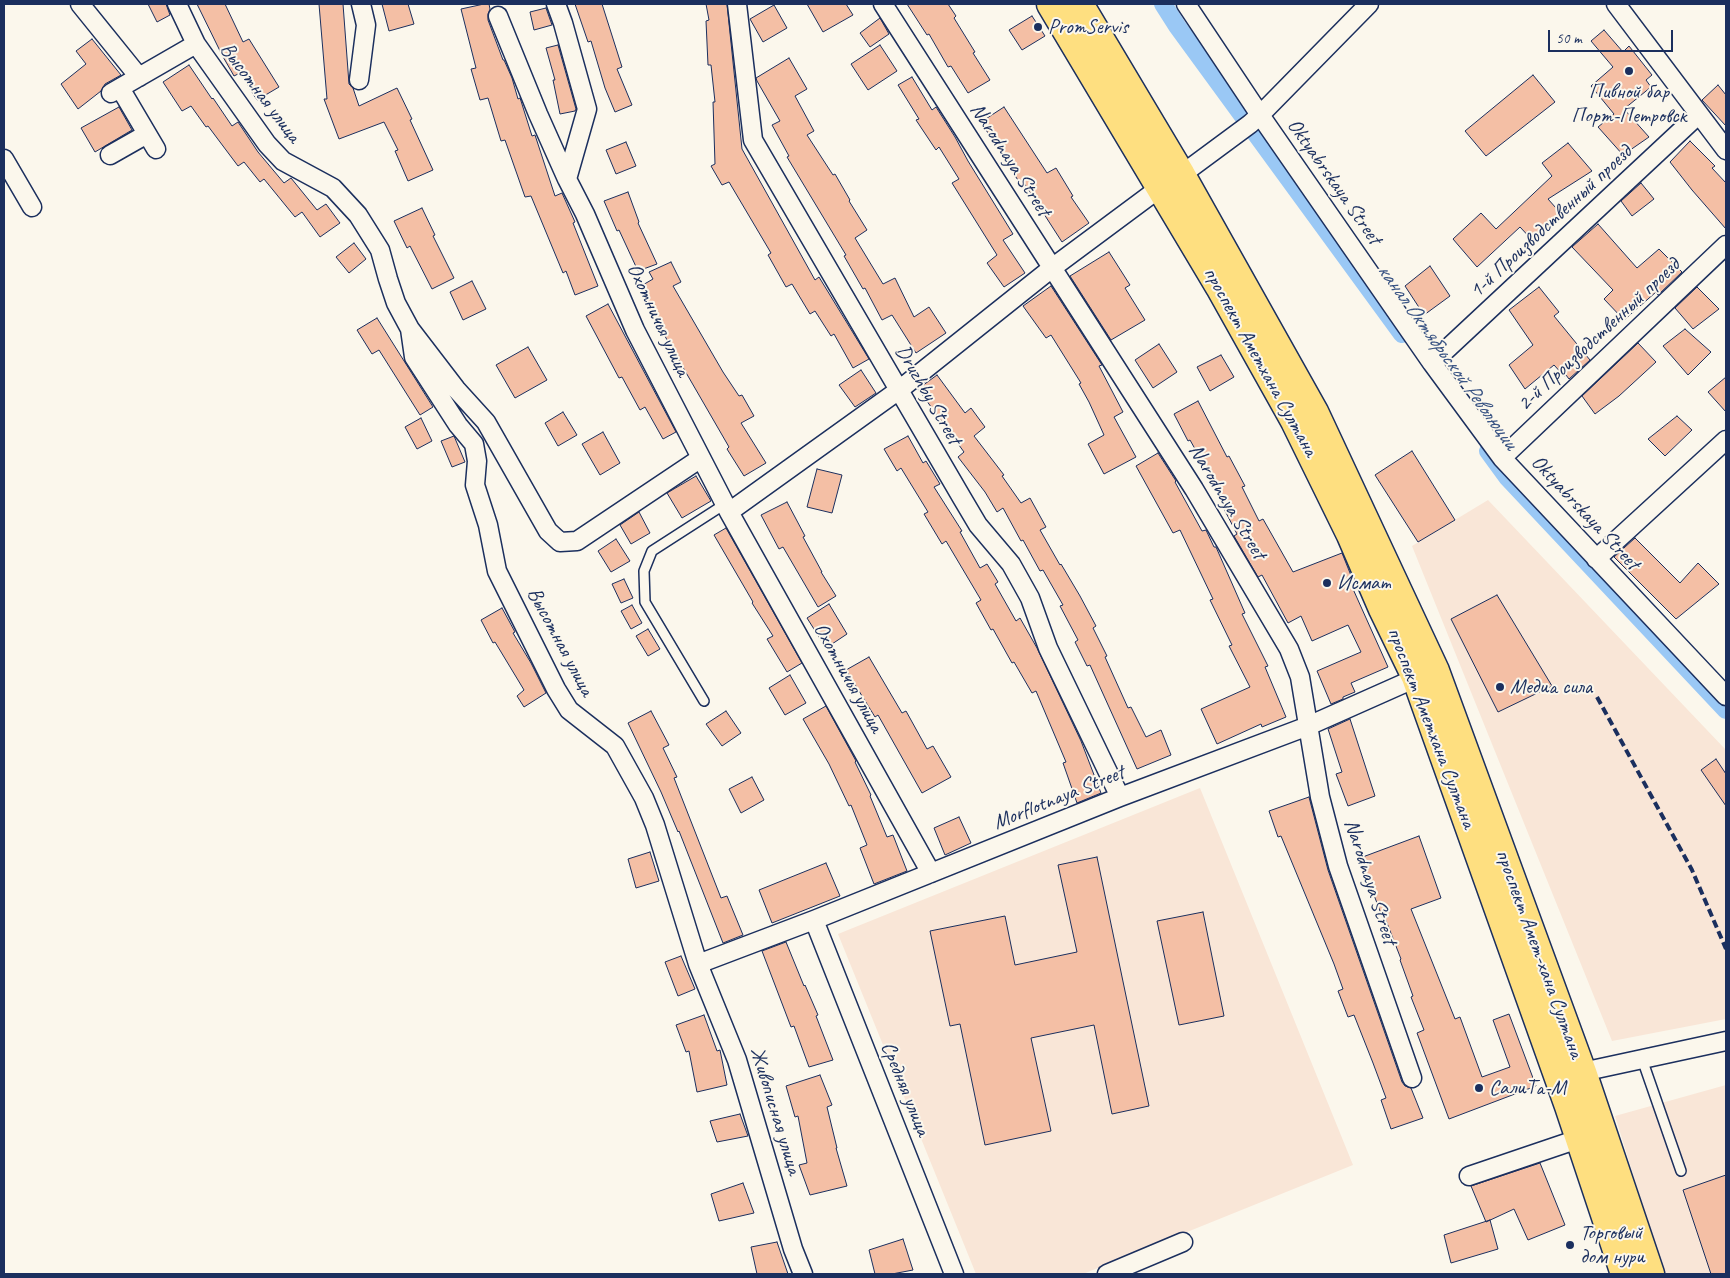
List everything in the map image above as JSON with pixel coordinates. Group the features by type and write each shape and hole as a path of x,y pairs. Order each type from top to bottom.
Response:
{"main road":[{"path":"1050,4 1171,181"},
{"name":"проспект Амет-хана Султана","path":"1079,4 1171,181 1314,412 1425,674 1571,1075 1591,1135 1650,1274"},
{"path":"1591,1135 1625,1274"}],"street":[{"path":"80,4 140,77"},
{"name":"Высотная улица","path":"177,4 196,44 267,144 283,161 333,188 358,215 380,250 396,303 410,329 456,389 486,422 548,531 560,542 576,541 701,458"},
{"path":"359,80 366,25 361,4"},
{"path":"556,4 587,109 567,179"},
{"name":"Druzhby Street","path":"738,4 753,140 978,525 1011,564 1030,598 1048,648 1120,797"},
{"name":"Narodnaya Street","path":"883,4 1194,489 1289,649 1300,677 1320,797 1338,866 1412,1078"},
{"name":"Oktyabrskaya Street","path":"1186,4 1255,119 1502,458 1726,696"},
{"path":"727,508 899,390 1052,268 1212,153 1255,119 1369,4"},
{"path":"1616,4 1726,150"},
{"name":"Охотничья улица","path":"498,16 538,114 635,330 727,508 931,873"},
{"name":"Высотная улица","path":"110,155 152,142 116,90 196,44"},
{"name":"1-й Производственный проезд","path":"1432,364 1699,114"},
{"path":"4,159 32,207"},
{"name":"2-й Производственный проезд","path":"1502,458 1726,245"},
{"name":"Высотная улица","path":"410,329 414,357 458,425 474,444 477,460 475,485 488,525 497,571 556,689 569,710 615,746 644,798 655,825 698,964"},
{"path":"1596,559 1726,440"},
{"name":"Morflotnaya Street","path":"698,964 814,920 1120,797 1308,726 1425,674"},
{"name":"Средняя улица","path":"814,920 954,1274"},
{"name":"Живописная улица","path":"698,964 737,1060 793,1249 803,1274"},
{"path":"1571,1075 1726,1041"},
{"path":"1469,1176 1591,1135"},
{"path":"1107,1274 1183,1242"}],"lane":[{"path":"704,701 645,602 644,571 652,551 727,508"},
{"path":"1642,1059 1681,1171"}],"shaded area":[{"path":"1488,500 1726,750 1726,1019 1612,1041 1412,546"},
{"path":"1200,788 1353,1165 1083,1274 976,1274 838,934"},
{"path":"1726,1085 1726,1274 1664,1274 1615,1116"}],"building":[{"path":"148,4 166,4 170,15 157,22"},
{"path":"197,4 225,4 243,42 249,39 279,87 257,100 240,73 234,76"},
{"path":"319,4 343,4 349,84 353,88 359,106 397,88 433,170 408,181 395,151 398,150 384,122 339,139 324,99 327,99"},
{"path":"382,4 408,4 414,24 389,31"},
{"path":"489,4 488,20 512,78 518,99 520,98 532,136 535,135 555,196 562,193 575,222 573,223 598,286 575,295 566,271 563,273 531,196 525,197 505,140 501,141 488,98 480,100 471,69 476,68 461,9"},
{"path":"575,4 602,4 622,67 617,69 632,105 615,112 605,88 591,41 588,42"},
{"path":"706,4 727,4 742,149 815,280 819,277 869,359 853,368 834,334 831,336 815,311 810,314 792,284 786,287 768,255 771,253 729,182 722,185 711,166 715,164 713,102 715,102 711,65 708,65 706,21 709,20"},
{"path":"807,4 846,4 853,15 823,32"},
{"path":"907,4 948,4 956,16 954,18 975,52 973,53 990,80 968,93 951,66 948,67 929,34 927,35"},
{"path":"774,5 787,28 763,42 750,19"},
{"path":"546,8 552,25 534,30 530,12"},
{"path":"1032,16 1045,36 1022,50 1009,30"},
{"path":"880,18 889,34 870,47 860,33"},
{"name":"Пивной бар Порт-Петровск","path":"1604,30 1623,52 1629,46 1652,75 1646,80 1651,87 1624,109 1649,137 1623,155 1598,127 1614,114 1591,86 1613,67 1591,41"},
{"path":"92,39 121,75 105,84 101,91 78,109 61,84 86,64 76,51"},
{"path":"558,45 576,109 575,111 560,114 553,80 555,80 546,48"},
{"path":"880,45 897,71 868,90 851,64"},
{"path":"789,58 807,89 795,96 814,131 807,135 833,175 835,174 867,230 855,238 883,284 895,278 914,317 929,307 946,333 916,353 892,315 882,320 865,288 863,289 844,256 846,255 787,157 789,156 772,125 780,121 756,78"},
{"path":"189,65 232,126 238,122 258,152 284,183 291,178 317,210 326,204 340,223 320,237 302,212 295,217 264,179 260,182 244,162 238,166 191,106 182,111 163,82"},
{"path":"1533,75 1555,102 1486,156 1465,131"},
{"path":"912,77 932,110 936,107 1013,234 1003,240 1025,273 1004,287 987,263 997,255 952,183 959,179 939,147 936,150 916,120 919,119 898,85"},
{"path":"1718,85 1726,95 1726,126 1702,100"},
{"path":"119,107 132,130 95,152 81,128"},
{"path":"1004,107 1047,173 1056,168 1073,196 1071,197 1089,223 1062,242 1024,183 1021,185 981,122"},
{"path":"1690,141 1715,166 1712,168 1726,183 1726,229 1670,162"},
{"path":"626,142 636,166 616,174 606,150"},
{"path":"1568,143 1592,171 1548,199 1564,217 1534,242 1520,227 1477,267 1453,239 1481,213 1496,229 1552,176 1542,163"},
{"path":"1641,183 1654,199 1632,216 1621,201"},
{"path":"628,192 638,223 657,264 638,271 604,201"},
{"path":"422,208 435,235 433,236 454,278 432,289 410,246 407,248 394,221"},
{"path":"1598,224 1637,268 1659,249 1682,272 1658,295 1656,292 1624,320 1604,299 1613,290 1572,247"},
{"path":"354,243 366,259 349,273 336,257"},
{"path":"1109,252 1130,285 1125,288 1145,320 1111,340 1070,276"},
{"path":"671,262 681,282 673,286 723,372 739,396 742,395 754,416 741,423 766,463 744,476 655,319 641,286 653,279 649,272"},
{"path":"1430,266 1450,296 1424,315 1405,286"},
{"path":"472,281 486,309 463,320 450,292"},
{"path":"1051,286 1102,365 1099,366 1123,412 1114,417 1136,457 1104,474 1088,444 1104,435 1079,384 1081,383 1051,335 1046,338 1023,306"},
{"path":"1539,287 1559,312 1554,316 1590,360 1569,379 1554,365 1525,389 1509,365 1533,345 1509,310"},
{"path":"1697,287 1719,309 1693,329 1675,308"},
{"path":"608,304 676,432 663,439 645,407 640,410 622,377 619,378 586,316"},
{"path":"377,318 433,407 420,415 379,350 372,354 357,330"},
{"path":"1685,329 1711,352 1688,375 1663,346"},
{"path":"1638,343 1656,362 1619,396 1595,414 1582,396"},
{"path":"1159,344 1177,372 1153,388 1135,360"},
{"path":"528,347 547,380 515,398 496,365"},
{"path":"1221,355 1234,377 1210,391 1197,367"},
{"path":"861,370 876,393 855,407 839,385"},
{"path":"937,375 965,413 971,408 985,427 974,436 1004,475 1002,476 1021,503 1030,498 1046,527 1040,530 1096,626 1093,628 1107,656 1105,657 1128,708 1131,707 1146,737 1161,730 1171,755 1137,769 1090,665 1087,666 1075,642 1078,640 1060,606 1063,605 1043,570 1040,571 1003,508 997,512 985,492 958,457 964,452 918,389"},
{"path":"1726,377 1726,412 1708,392"},
{"path":"1198,401 1227,457 1229,456 1245,486 1242,487 1259,521 1263,519 1293,572 1342,553 1356,588 1353,589 1388,667 1351,683 1355,692 1343,697 1343,699 1331,704 1317,671 1361,652 1348,625 1312,641 1301,616 1288,623 1262,575 1258,577 1234,536 1237,534 1222,505 1226,503 1205,464 1190,440 1188,441 1174,414"},
{"path":"563,412 577,435 558,446 545,423"},
{"path":"1677,416 1692,430 1665,456 1648,439"},
{"path":"421,418 432,441 417,449 405,427"},
{"path":"603,432 620,463 600,475 582,444"},
{"path":"454,436 465,462 452,467 441,441"},
{"path":"908,436 923,463 926,461 940,484 934,487 962,531 960,532 980,568 987,564 998,582 995,584 1016,621 1020,618 1037,648 1081,741 1101,793 1077,803 1063,763 1066,762 1036,691 1032,693 993,629 991,630 976,603 981,600 946,541 942,544 924,514 928,512 901,468 897,471 884,449"},
{"path":"1412,451 1455,520 1418,542 1375,475"},
{"path":"1158,453 1176,481 1202,531 1206,530 1214,547 1216,547 1245,613 1242,614 1268,666 1265,667 1286,717 1262,727 1261,724 1217,744 1201,709 1250,687 1229,646 1232,645 1210,600 1213,599 1180,530 1173,533 1136,466"},
{"path":"817,469 842,475 832,513 807,507"},
{"path":"696,476 711,501 682,518 667,493"},
{"path":"787,502 821,572 836,596 818,607 783,547 779,549 761,515"},
{"path":"639,512 650,533 631,544 620,525"},
{"path":"726,528 802,663 787,672 767,639 773,636 714,535"},
{"path":"1635,538 1680,583 1698,563 1719,584 1676,619 1614,557"},
{"path":"616,539 630,561 611,572 598,551"},
{"path":"624,579 633,598 621,603 612,584"},
{"path":"1497,595 1552,686 1498,712 1451,619"},
{"path":"829,604 847,634 826,648 807,618"},
{"path":"632,605 642,623 631,629 621,611"},
{"path":"502,608 515,632 513,633 546,693 524,707 517,696 524,690 495,642 493,643 481,620"},
{"path":"648,629 660,649 648,656 636,636"},
{"path":"869,657 902,713 906,711 927,749 933,746 951,777 922,793 878,715 875,717 846,670"},
{"path":"790,675 806,703 785,715 769,688"},
{"path":"826,706 856,761 887,837 893,835 907,871 874,884 860,848 867,845 851,805 849,806 829,764 803,719"},
{"path":"651,711 669,745 663,748 677,777 674,778 721,898 727,896 743,935 723,943 679,831 628,723"},
{"path":"726,711 741,733 722,746 706,724"},
{"path":"1350,719 1375,796 1348,806 1336,774 1342,772 1328,729"},
{"path":"1716,759 1726,774 1726,806 1701,770"},
{"path":"752,777 764,800 741,813 729,789"},
{"path":"1309,797 1328,870 1402,1082 1405,1086 1411,1088 1423,1118 1391,1129 1381,1100 1386,1098 1373,1063 1354,1015 1348,1017 1338,991 1343,989 1334,964 1281,836 1278,837 1269,811"},
{"path":"959,817 971,843 945,855 934,828"},
{"path":"1419,836 1441,898 1411,909 1455,1019 1460,1017 1482,1077 1510,1067 1493,1020 1509,1014 1536,1086 1449,1119 1417,1033 1424,1030 1411,997 1413,996 1401,959 1385,918 1383,919 1360,858"},
{"path":"650,852 659,881 636,888 628,859"},
{"path":"1097,857 1149,1106 1112,1114 1094,1025 1031,1038 1051,1131 985,1145 960,1024 950,1026 930,931 1005,916 1015,965 1077,952 1058,865"},
{"path":"826,863 840,896 772,923 759,890"},
{"path":"1203,912 1224,1016 1179,1025 1157,921"},
{"path":"786,942 818,1015 816,1016 833,1060 809,1067 794,1026 791,1027 762,951"},
{"path":"681,956 695,989 678,996 665,962"},
{"path":"704,1015 717,1051 720,1050 727,1085 697,1092 689,1051 686,1052 676,1025"},
{"path":"820,1075 832,1105 827,1107 847,1186 810,1195 799,1165 807,1163 798,1116 795,1117 786,1086"},
{"path":"740,1114 748,1136 717,1142 710,1121"},
{"path":"1540,1163 1565,1225 1528,1240 1514,1209 1486,1222 1471,1186"},
{"path":"1726,1175 1726,1274 1711,1274 1683,1190"},
{"path":"743,1183 754,1213 719,1221 711,1194"},
{"path":"1490,1220 1498,1249 1451,1263 1444,1235"},
{"path":"903,1239 913,1270 892,1274 875,1274 869,1250"},
{"path":"777,1242 788,1274 757,1274 751,1247"}],"waterway":[{"name":"канал Октябрьской Революции","path":"1163,4 1177,26 1402,334"},
{"name":"канал Октябрьской Революции","path":"1488,451 1507,477 1726,710"}],"railway":[{"path":"1597,697 1692,870 1726,949"}],"place":[{"name":"PromServis","path":"1038,27"},
{"name":"Пивной бар Порт-Петровск","path":"1629,71"},
{"name":"Исмат","path":"1327,583"},
{"name":"Медиа сила","path":"1500,687"},
{"name":"СалиТа-М","path":"1479,1088"},
{"name":"Торговый дом нури","path":"1570,1245"}]}
